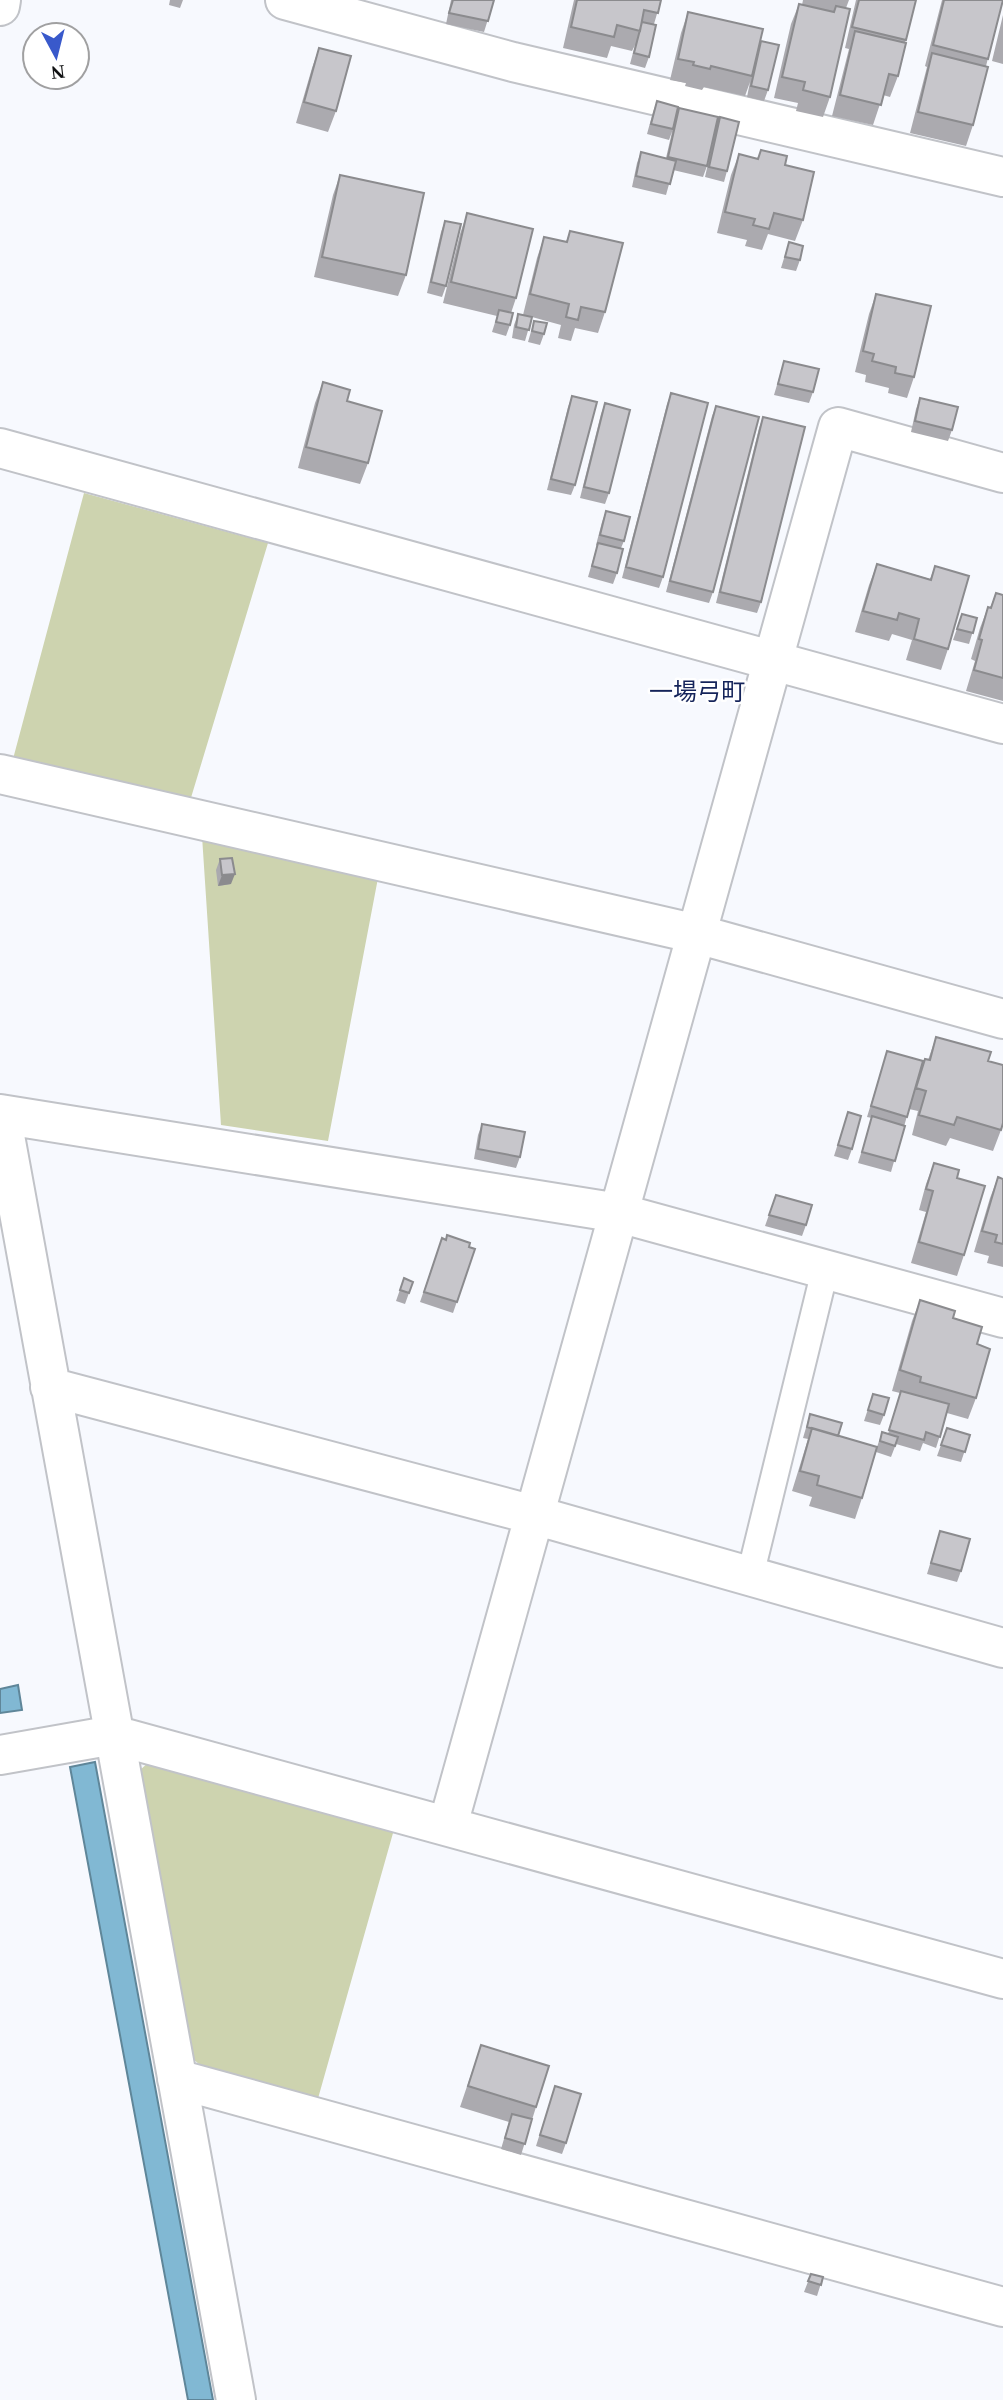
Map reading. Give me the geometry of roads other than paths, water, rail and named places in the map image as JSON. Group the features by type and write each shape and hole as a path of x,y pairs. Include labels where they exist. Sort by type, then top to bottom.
{"street":[{"path":"0,6 1,0"},
{"path":"285,0 513,62 1003,177"},
{"path":"448,1825 838,427 1003,473"},
{"path":"0,449 1003,724"},
{"path":"0,775 697,934 1003,1019"},
{"path":"236,2400 1,1114 619,1213 1003,1318"},
{"path":"50,1387 534,1515 1003,1648"},
{"path":"0,1755 114,1735 1003,1979"},
{"path":"177,2079 1003,2307"}],"lane":[{"path":"750,1576 825,1270"}],"water":[{"path":"18,1685 22,1710 0,1713 0,1689"},
{"path":"95,1762 213,2400 188,2400 70,1767"}],"district":[{"name":"一場弓町","path":"697,692"}]}
